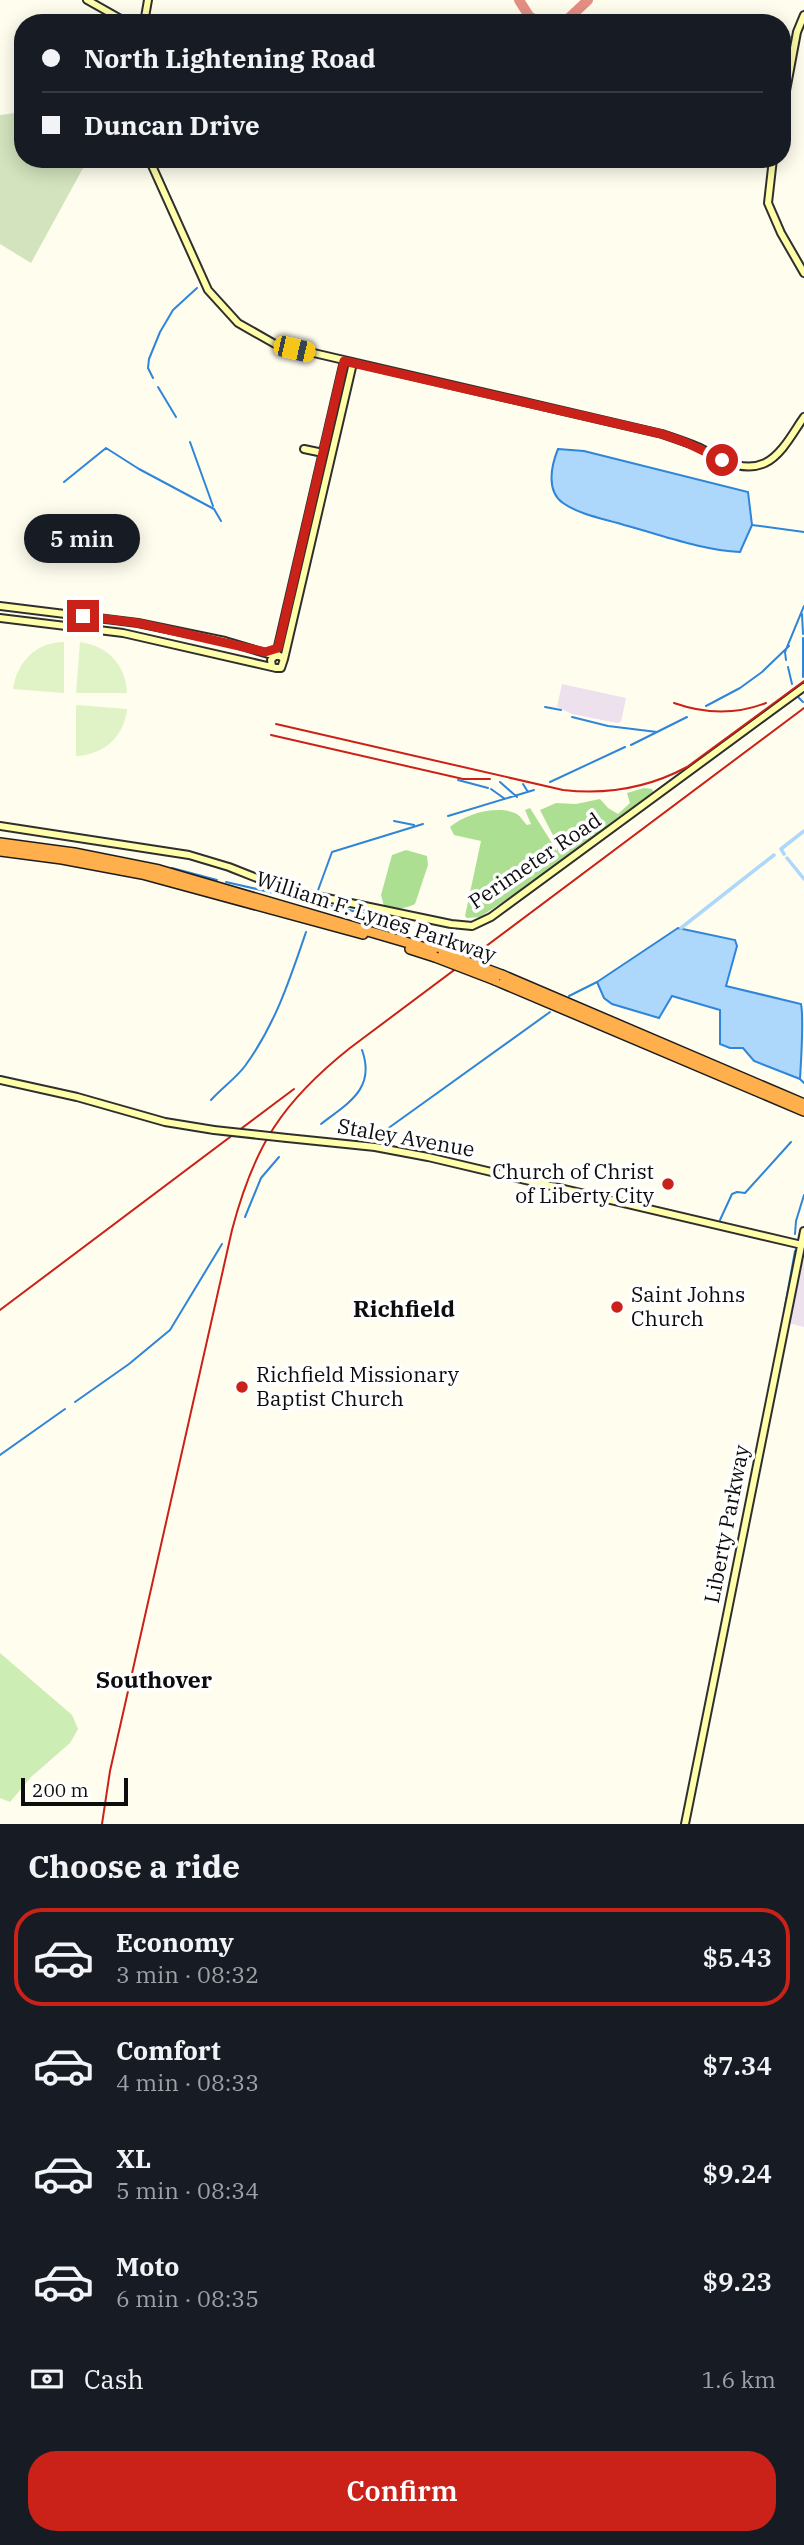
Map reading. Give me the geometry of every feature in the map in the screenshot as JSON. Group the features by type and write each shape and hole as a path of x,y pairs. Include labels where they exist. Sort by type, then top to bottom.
{"highway":[{"name":"William F. Lynes Parkway","path":"0,843 85,855 159,870 439,955 499,977 804,1104"},
{"name":"William F. Lynes Parkway","path":"0,851 142,874 439,955"},
{"name":"William F. Lynes Parkway","path":"499,977 804,1111"}],"street":[{"path":"86,0 112,14"},
{"path":"791,64 797,32 804,15"},
{"path":"153,168 205,283 228,314 250,332 275,344 662,434 739,466 751,467 773,458 804,417"},
{"path":"772,168 770,208 804,273"},
{"path":"272,666 271,660 276,653 344,361"},
{"path":"0,618 151,638 281,668 353,363"},
{"path":"336,395 345,397"},
{"path":"304,449 323,453"},
{"path":"0,606 154,626 276,653 284,659"},
{"path":"151,638 154,626"},
{"path":"163,641 166,629"},
{"name":"Perimeter Road","path":"0,826 189,855 298,892 472,926 491,917 560,869 804,687"},
{"name":"Staley Avenue","path":"0,1080 77,1097 165,1122 214,1130 376,1147 431,1158 802,1245"},
{"name":"Liberty Parkway","path":"685,1824 804,1231"}],"shaded area":[{"path":"562,684 626,698 621,722 572,714 557,707"},
{"path":"804,1253 804,1327 788,1323"}],"green space":[{"path":"14,113 14,168 83,168 31,263 0,244 0,115"},
{"path":"64,642 64,693 13,689 19,670 30,655 45,646"},
{"path":"80,642 99,648 114,659 123,674 127,693 76,693"},
{"path":"76,706 127,709 122,727 112,742 97,751 76,756"},
{"path":"644,788 652,789 654,794 554,868 480,917 465,916 481,841 454,835 450,827 456,822 481,812 499,810 517,814 527,825 531,824 525,810 530,808 557,851 558,845 540,810 556,803 576,804 600,799 618,814 630,803 627,793"},
{"path":"406,850 427,856 428,865 415,904 400,908 384,906 381,895 392,855"},
{"path":"0,1653 72,1715 78,1729 70,1743 31,1777 10,1802 0,1798"}],"water":[{"path":"558,449 584,451 748,492 752,525 740,552 682,542 577,511 563,503 554,492 552,470"},
{"path":"678,928 735,940 737,946 726,986 801,1004 800,1079 754,1061 743,1048 730,1048 720,1044 720,1010 672,996 659,1018 612,1004 604,998 597,982"}],"waterway":[{"path":"153,378 148,368 149,359 160,332 173,310 197,288"},
{"path":"158,387 176,417"},
{"path":"190,442 213,506"},
{"path":"64,482 106,448 214,509 221,521"},
{"path":"752,525 804,532"},
{"path":"786,660 785,652 804,606"},
{"path":"802,614 803,634"},
{"path":"803,638 803,677"},
{"path":"706,706 740,688 762,672 789,646"},
{"path":"788,667 792,684"},
{"path":"798,697 803,702"},
{"path":"545,707 561,710"},
{"path":"572,717 608,726 657,732"},
{"path":"631,745 687,717"},
{"path":"550,782 625,747"},
{"path":"458,780 488,788"},
{"path":"500,782 517,797"},
{"path":"523,784 528,792"},
{"path":"491,789 505,799"},
{"path":"448,816 534,790"},
{"path":"394,821 414,825"},
{"path":"317,893 332,852 423,824"},
{"path":"784,854 781,849 804,831"},
{"path":"681,928 774,855"},
{"path":"787,858 804,879"},
{"path":"172,868 217,880"},
{"path":"226,882 366,914"},
{"path":"211,1100 242,1070 256,1050 288,984 306,932"},
{"path":"569,996 597,982"},
{"path":"383,1132 550,1012"},
{"path":"321,1124 350,1102 362,1085 365,1075 362,1050"},
{"path":"800,1079 804,1083"},
{"path":"720,1220 732,1194 745,1193 791,1142"},
{"path":"245,1217 261,1178 279,1157"},
{"path":"795,1234 804,1195"},
{"path":"75,1402 129,1364 170,1330 222,1244"},
{"path":"784,1312 795,1251"},
{"path":"0,1455 65,1409"}],"taxiway":[{"path":"519,0 528,14"},
{"path":"573,14 588,0"}],"railway":[{"path":"276,724 563,790 611,790 642,785 687,767 804,681"},
{"path":"674,703 720,712 743,710 766,703"},
{"path":"102,1824 110,1771 232,1230 250,1174 274,1128 306,1087 350,1048 804,708"},
{"path":"271,735 463,779 490,779"},
{"path":"0,1310 294,1089"}],"place":[{"name":"Church of Christ of Liberty City","path":"668,1184"},
{"name":"Saint Johns Church","path":"617,1307"},
{"name":"Richfield Missionary Baptist Church","path":"242,1387"}],"district":[{"name":"Richfield","path":"404,1309"},
{"name":"Southover","path":"154,1680"}],"route":[{"path":"83,616 138,623 265,652 278,648 344,361 662,434 700,448 722,460"}]}
